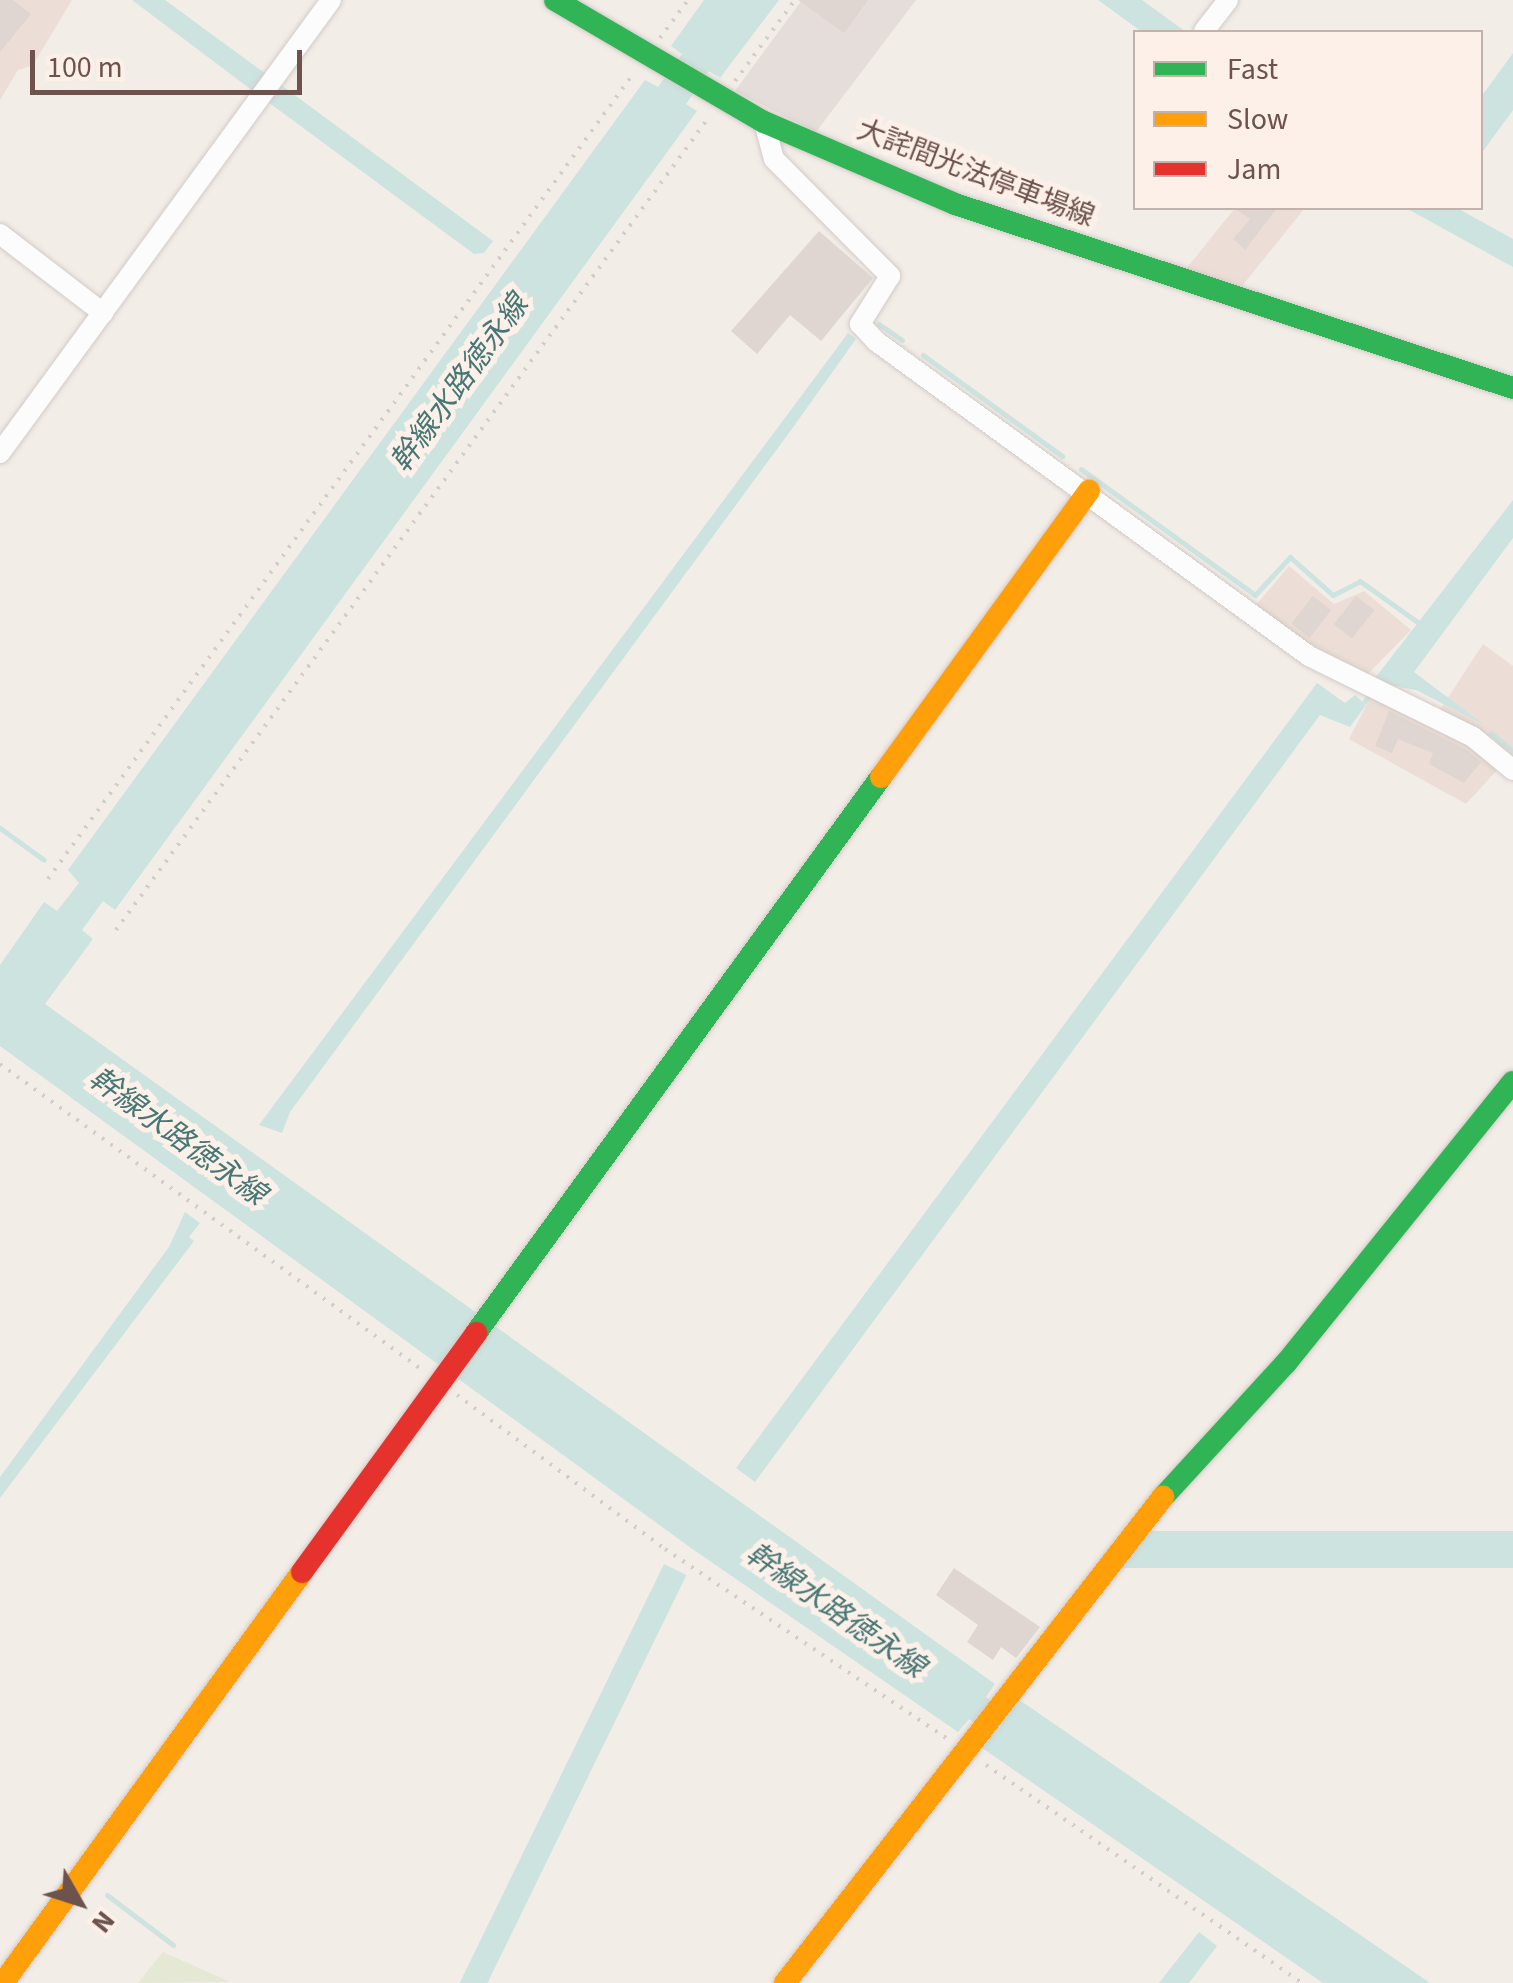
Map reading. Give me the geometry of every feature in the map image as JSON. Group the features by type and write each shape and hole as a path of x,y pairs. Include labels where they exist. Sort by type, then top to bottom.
{"street":[{"path":"0,452 332,0"},
{"name":"大詫間光法停車場線","path":"555,0 764,122 955,204 1513,388"},
{"path":"1205,30 1228,0"},
{"path":"764,122 774,159 890,276 860,324 1309,656 1370,691 1473,737 1513,770"},
{"path":"0,234 102,313"},
{"path":"3,1983 1090,492"},
{"path":"785,1983 1000,1700 1186,1468 1286,1363 1513,1082"}],"path":[{"path":"48,879 656,62 688,0"},
{"path":"116,930 712,94 794,0"},
{"path":"0,1064 666,1550 970,1740 1302,1983"}],"shaded area":[{"path":"0,0 72,0 33,65 18,70 0,100"},
{"path":"802,0 916,0 816,132 735,91"},
{"path":"1233,210 1303,210 1242,286 1186,269"},
{"path":"1289,566 1334,604 1364,591 1411,630 1365,677 1440,710 1483,644 1513,666 1513,781 1498,769 1466,804 1349,739 1370,698 1256,605"}],"green space":[{"path":"163,1952 230,1982 138,1983"}],"water":[{"path":"132,0 165,0 266,74 253,91"},
{"name":"幹線水路徳永線","path":"704,0 779,0 720,78 709,71 686,104 697,111 115,910 103,901 82,930 93,939 45,1004 995,1684 986,1697 1008,1714 1021,1701 1430,1983 1323,1983 982,1748 992,1735 969,1719 958,1732 691,1548 0,1046 0,965 44,902 57,911 79,883 68,870 645,80 658,87 682,54 671,46"},
{"path":"1098,0 1142,0 1183,30 1139,30"},
{"path":"1513,53 1513,110 1483,151 1483,94"},
{"path":"277,82 493,241 484,253 474,254 264,99"},
{"path":"1410,210 1461,210 1513,239 1513,267"},
{"path":"848,333 856,339 290,1112 282,1133 259,1125"},
{"path":"1513,500 1513,538 1414,672 1483,724 1416,690 1372,682"},
{"path":"1317,683 1345,703 1355,695 1366,705 1350,727 1320,715 755,1482 736,1468"},
{"path":"185,1212 200,1223 189,1237 194,1241 0,1498 0,1477 169,1247"},
{"path":"1122,1531 1513,1531 1513,1568 1122,1568"},
{"path":"664,1564 686,1575 487,1983 460,1983"},
{"path":"1199,1932 1217,1946 1189,1983 1159,1983"}],"building":[{"path":"0,0 13,0 31,14 0,52"},
{"path":"798,0 868,0 844,33"},
{"path":"1237,210 1275,210 1245,250 1233,239 1250,219"},
{"path":"819,231 873,278 821,341 790,315 757,354 731,331"},
{"path":"1313,596 1331,610 1310,638 1291,624"},
{"path":"1356,596 1374,610 1352,639 1334,624"},
{"path":"1389,711 1465,749 1481,762 1464,783 1429,764 1433,753 1398,739 1392,753 1375,746"},
{"path":"954,1568 1040,1627 1016,1658 1001,1647 993,1660 967,1642 978,1625 936,1595"}],"waterway":[{"path":"879,324 902,340"},
{"path":"923,355 1062,456"},
{"path":"1081,469 1255,595 1290,557 1333,595 1360,581 1420,624"},
{"path":"1365,701 1371,691"},
{"path":"1491,733 1513,751"},
{"path":"0,828 44,860"},
{"path":"107,1895 173,1945"}],"traffic: fast":[{"path":"555,0 764,122 955,204 1513,388"},
{"path":"476,1333 881,777"},
{"path":"1163,1497 1286,1363 1513,1082"}],"traffic: slow":[{"path":"881,777 1089,491"},
{"path":"785,1983 1163,1497"},
{"path":"3,1983 302,1572"}],"traffic: jam":[{"path":"302,1572 476,1333"}]}
